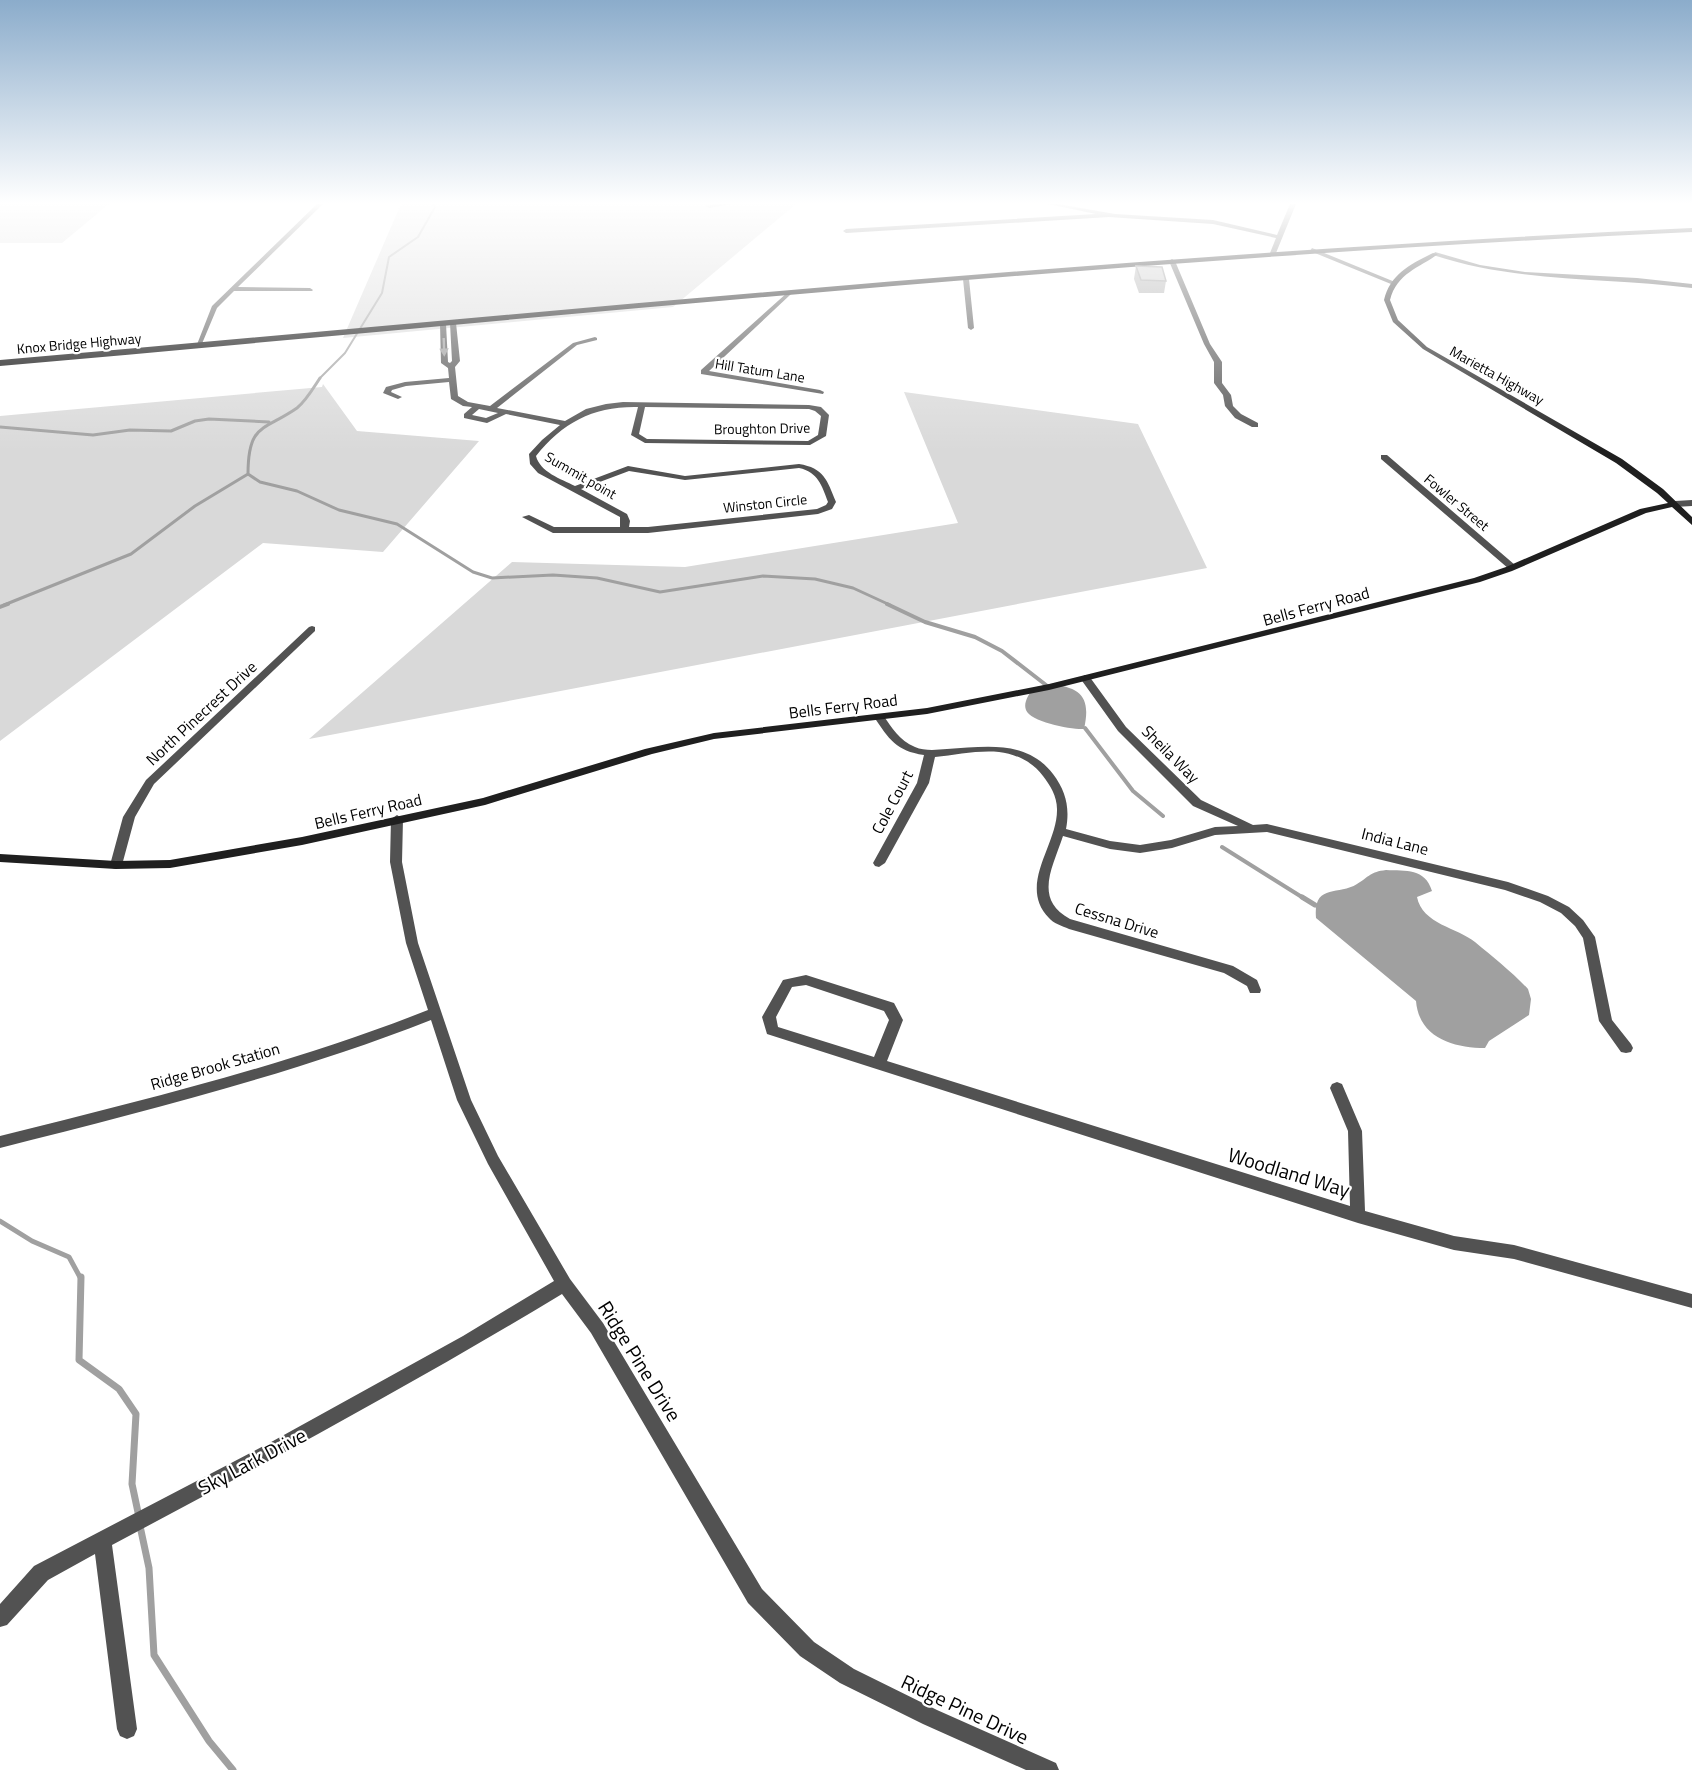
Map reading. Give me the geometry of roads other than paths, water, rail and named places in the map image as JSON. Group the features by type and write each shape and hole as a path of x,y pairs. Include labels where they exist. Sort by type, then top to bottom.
{"main road":[{"name":"Knox Bridge Highway","path":"0,363 876,287"},
{"name":"Marietta Highway","path":"1392,287 1387,294 1388,306 1395,321 1413,339 1469,375 1593,444 1632,470 1675,504 1692,522"},
{"name":"Bells Ferry Road","path":"0,858 116,865 170,864 210,858 506,795 649,751 714,736 879,717 982,700 1085,678 1477,580 1643,511 1675,504"}],"street":[{"path":"198,346 214,307 236,287"},
{"path":"967,287 971,328"},
{"path":"1183,287 1207,344 1218,362 1218,384 1227,395 1229,406 1238,416 1255,424"},
{"path":"234,289 310,290"},
{"name":"Hill Tatum Lane","path":"788,294 704,372 820,392"},
{"path":"453,323 456,361 451,367 454,398 491,409 568,424"},
{"path":"443,324 445,363 451,367"},
{"path":"491,409 575,344 595,339"},
{"path":"398,398 387,393 389,389 405,384 452,380"},
{"path":"478,406 467,416 487,421 506,412"},
{"name":"Broughton Drive","path":"642,406 809,407 825,415 822,436 810,443 645,441 634,435 642,406"},
{"name":"Summit point","path":"624,530 626,521 624,516 542,471 534,464 532,456 538,448 568,424 597,408 642,406"},
{"name":"Fowler Street","path":"1384,457 1512,567"},
{"name":"Winston Circle","path":"526,517 553,530 648,530 818,511 829,507 832,502 820,473 816,469 799,466 685,478 628,468 575,489"},
{"path":"1675,504 1692,503"},
{"name":"North Pinecrest Drive","path":"116,865 129,817 150,782 312,629"},
{"name":"Sheila Way","path":"1085,678 1122,729 1197,803 1253,828"},
{"name":"Cessna Drive","path":"879,717 887,733 897,744 910,750 930,754 988,747 1025,755 1041,766 1061,793 1064,820 1061,832 1044,868 1043,898 1053,914 1073,926 1228,969 1252,983 1255,990"},
{"name":"Cole Court","path":"879,863 923,783 930,754"},
{"name":"Ridge Pine Drive","path":"397,819 396,862 412,943 464,1100 494,1160 564,1284 597,1328 756,1596 807,1649 847,1676 930,1717 1049,1770"},
{"name":"India Lane","path":"1061,832 1110,845 1140,849 1172,844 1215,831 1253,828 1295,833 1508,886 1544,898 1565,910 1589,937 1606,1021 1626,1048"},
{"name":"Woodland Way","path":"878,1065 896,1020 889,1007 806,980 789,983 769,1017 772,1030 878,1065 1358,1216 1454,1243 1514,1252 1692,1301"},
{"name":"Ridge Brook Station","path":"0,1142 184,1095 398,1028 435,1012"},
{"path":"1336,1088 1355,1131 1358,1216"},
{"name":"Sky Lark Drive","path":"0,1618 41,1573 103,1542 469,1341 564,1284"},
{"path":"103,1542 127,1729"}],"waterway":[{"path":"320,378 345,353 382,293 383,287"},
{"path":"248,474 251,445 260,430 297,408 320,378"},
{"path":"0,427 93,435 130,430 171,431 195,421 209,419 269,422"},
{"path":"4,605 131,554 195,506 248,474"},
{"path":"248,474 260,482 297,491 339,510 397,524 473,572 492,578 553,575 597,578 660,592 763,576 815,579 853,588 890,605"},
{"path":"0,607 8,604"},
{"path":"887,604 925,622 975,637 1002,651 1046,685"},
{"path":"1085,728 1133,791 1163,816"},
{"path":"1222,847 1305,899"},
{"path":"1302,897 1315,905"},
{"path":"0,1221 32,1241 69,1257 81,1279"},
{"path":"81,1279 79,1360 119,1389 136,1414 132,1484 139,1517"},
{"path":"140,1526 149,1568 154,1655 209,1741 233,1770"}]}
